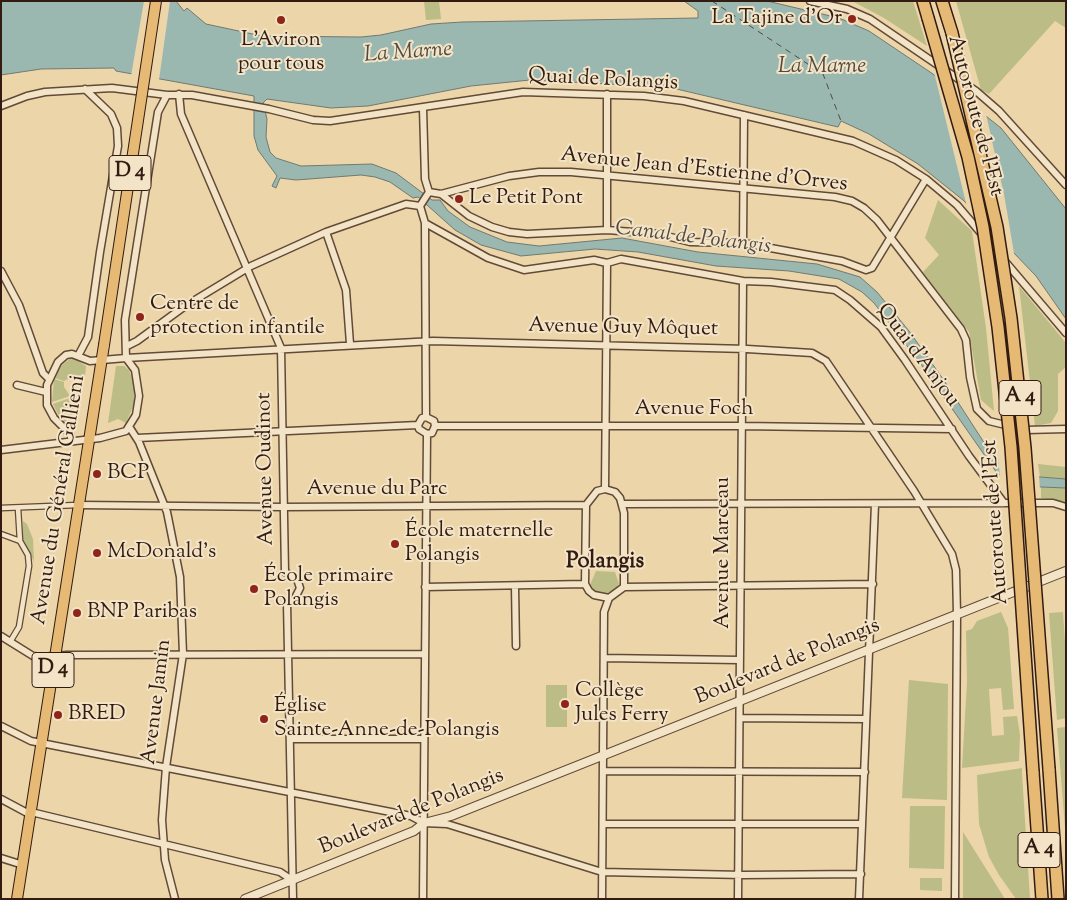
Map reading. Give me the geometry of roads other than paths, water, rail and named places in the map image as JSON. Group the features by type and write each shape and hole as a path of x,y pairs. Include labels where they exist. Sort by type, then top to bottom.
{"highway":[{"name":"Autoroute de l’Est","path":"923,1 968,157 983,227 998,327 1010,447 1042,899"},
{"name":"Autoroute de l’Est","path":"942,1 952,33 998,227 1012,318 1025,448 1058,899"}],"main road":[{"name":"Avenue du Général Gallieni","path":"18,899 156,1"}],"street":[{"path":"810,1 847,9 870,20 976,91 999,111 1066,185"},
{"path":"72,441 70,434 50,413 46,392 49,379 58,362 66,355 78,356 88,337 108,198 112,187 118,146 117,128 111,114 85,89"},
{"name":"Quai de Polangis","path":"1,106 27,96 53,91 125,89 167,95 178,94 269,108 300,117 330,121 523,92 607,94 684,101 853,141 896,160 926,179 957,206 1066,334"},
{"name":"Avenue Oudinot","path":"178,94 182,114 281,348 285,572 297,579 300,588 294,600 287,603 293,899"},
{"path":"607,94 607,230"},
{"path":"1,450 88,440 116,435 130,428 138,407 139,390 135,370 126,358 125,320 156,121 160,104 167,95"},
{"path":"423,108 425,179 429,192 420,206 425,223 426,417"},
{"path":"743,244 744,114"},
{"name":"Avenue Jean d'Estienne d'Orves","path":"429,192 442,194 509,176 540,172 607,175 835,197 852,201 864,208 890,237 961,329 966,340 970,377 977,409 988,421 1026,430 1066,429"},
{"path":"442,194 469,216 492,227 509,232 556,234 607,230 660,234 690,242 743,244 842,261 866,270 872,268 926,179"},
{"path":"127,346 137,341 185,306 247,268 326,232 406,204 420,206"},
{"name":"Quai d'Anjou","path":"425,223 488,258 524,270 594,260 607,262 621,259 743,281 780,283 835,290 850,300 881,327 969,456 1004,503"},
{"path":"326,232 344,284 350,344"},
{"path":"605,489 607,262"},
{"path":"1,271 19,304 43,373 49,379"},
{"name":"Avenue Marceau","path":"738,899 743,281"},
{"name":"Avenue Guy Môquet","path":"78,356 90,361 281,348 427,341 742,348 812,353 826,360 922,503 952,554 956,570 955,899"},
{"path":"17,385 46,392"},
{"path":"426,417 419,421 418,425 419,430 427,434"},
{"path":"426,417 434,421 435,426 432,432 427,434"},
{"path":"137,438 418,425"},
{"name":"Avenue Foch","path":"435,426 605,425 952,429"},
{"name":"Avenue Jamin","path":"130,428 137,438 164,506 180,577 183,654 166,767 163,843 175,899"},
{"path":"423,899 427,434"},
{"path":"609,598 594,595 588,591 585,584 586,505 597,491 605,489 615,492 624,504 624,587"},
{"path":"624,504 1053,503 1066,507"},
{"path":"859,899 875,504"},
{"path":"1,508 78,505"},
{"name":"Avenue du Parc","path":"78,505 284,507 586,505"},
{"path":"10,642 19,627 29,566 28,555 20,541 18,508"},
{"path":"1,534 20,541"},
{"name":"Boulevard de Polangis","path":"245,899 414,831 424,823 451,816 1066,571"},
{"path":"425,587 585,584"},
{"path":"602,899 604,612 609,598 624,587 873,584"},
{"path":"515,586 516,646"},
{"path":"1,636 33,656 425,654"},
{"path":"604,658 739,660"},
{"path":"740,718 866,719"},
{"path":"1,726 25,740 411,816 424,823 447,824 602,872 860,874"},
{"path":"290,739 424,739"},
{"path":"603,771 864,772"},
{"path":"1,799 31,813 280,872 292,880"},
{"path":"603,824 862,824"},
{"path":"1,858 23,865"}],"water":[{"name":"La Marne","path":"1,1 176,1 184,11 187,8 206,24 262,36 361,37 381,35 431,24 462,22 698,18 698,11 684,1 767,1 839,18 869,31 933,74 1001,128 1066,209 1066,319 1036,276 963,200 918,164 869,134 841,121 838,127 668,87 530,80 471,86 368,106 331,108 267,99 263,103 267,119 266,137 270,152 276,158 301,166 372,164 396,173 432,200 440,200 448,211 470,227 507,242 539,246 622,238 698,252 817,264 860,277 877,292 909,331 985,444 1007,468 1040,477 1066,479 1066,488 1041,487 1006,479 997,473 918,360 874,303 862,292 839,279 789,271 716,266 638,252 595,249 521,256 481,245 455,230 418,197 413,198 390,182 375,177 361,175 296,180 280,178 276,188 272,186 277,176 258,150 254,136 254,96 116,71 114,68 41,69 1,75"}],"place":[{"name":"La Tajine d'Or","path":"852,19"},
{"name":"L'Aviron pour tous","path":"281,20"},
{"name":"Le Petit Pont","path":"459,199"},
{"name":"Centre de protection infantile","path":"140,317"},
{"name":"BCP","path":"97,474"},
{"name":"École maternelle Polangis","path":"395,544"},
{"name":"McDonald's","path":"97,553"},
{"name":"École primaire Polangis","path":"254,589"},
{"name":"BNP Paribas","path":"77,613"},
{"name":"Collège Jules Ferry","path":"565,704"},
{"name":"BRED","path":"58,715"},
{"name":"Église Sainte-Anne-de-Polangis","path":"264,719"}],"district":[{"name":"Polangis","path":"605,563"}],"water label":[{"name":"Canal de Polangis","path":"693,239"}]}
